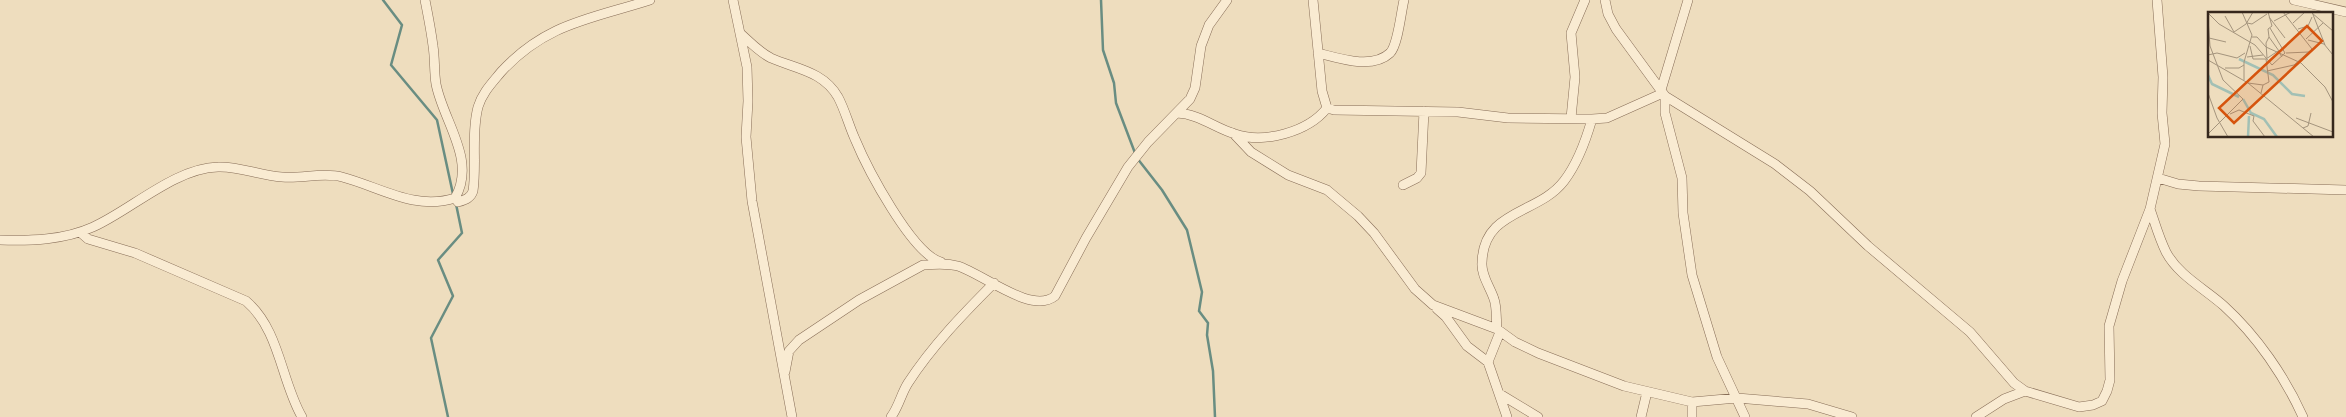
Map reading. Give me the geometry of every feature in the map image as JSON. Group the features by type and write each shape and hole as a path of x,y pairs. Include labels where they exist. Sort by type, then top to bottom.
{"street":[{"path":"0,240 38,240 80,232 102,223 147,195 190,173 218,166 284,178 322,175 341,177 387,194 430,203 443,202 455,198 462,183 460,152 436,82 433,46 425,0"},
{"path":"455,198 458,202 463,201 470,198 473,191 478,107 490,85 503,70 532,44 567,25 650,0"},
{"path":"733,0 747,73 746,127 750,186 792,417"},
{"path":"741,34 770,57 816,74 828,84 839,98 858,147 893,211 923,251 931,258 957,266 1024,299 1040,303 1049,302 1055,296 1086,238 1128,167 1193,93 1201,46 1208,25 1227,0"},
{"path":"1312,0 1322,91 1327,108"},
{"path":"1318,53 1348,60 1372,61 1390,53 1395,42 1404,0"},
{"path":"1571,118 1576,77 1571,34 1585,0"},
{"path":"1606,0 1608,14 1616,29 1663,93 1775,164 1810,191 1868,246 1970,332 2014,383 2025,392 2079,406 2093,405 2102,401 2110,380 2109,326 2113,308 2150,209 2158,178 2164,144 2162,113 2164,77 2157,0"},
{"path":"1688,0 1663,93 1665,113 1682,178 1683,213 1692,274 1717,357 1738,398 1745,417"},
{"path":"2294,0 2346,12"},
{"path":"1327,108 1476,113 1508,118 1592,119 1607,118 1663,93"},
{"path":"1233,134 1262,136 1290,132 1311,124 1327,108"},
{"path":"1403,185 1417,178 1421,173 1424,111"},
{"path":"1177,113 1207,121 1233,134 1251,152 1288,174 1327,190 1358,216 1383,244 1415,289 1446,317 1467,346 1488,362 1507,417"},
{"path":"1488,362 1498,330 1495,300 1481,265 1486,240 1502,221 1551,193 1563,182 1583,144 1592,119"},
{"path":"2158,178 2178,184 2199,186 2346,190"},
{"path":"2150,209 2166,252 2177,266 2224,306 2248,332 2273,363 2303,417"},
{"path":"80,232 88,239 135,253 246,301 257,312 268,331 279,355 290,396 302,417"},
{"path":"785,372 789,351 794,344 859,300 923,265 947,264"},
{"path":"891,417 900,403 908,383 931,352 956,322 994,283"},
{"path":"1433,305 1498,330 1538,353 1571,367 1624,386 1692,402 1738,398 1808,404 1852,417"},
{"path":"1641,417 1647,392"},
{"path":"1976,417 2004,398 2025,392"},
{"path":"1500,394 1538,417"},
{"path":"1692,402 1692,417"}],"waterway":[{"path":"383,0 402,25 391,65 437,120 453,194"},
{"path":"1101,0 1103,50 1114,83 1116,103 1135,153"},
{"path":"1137,158 1162,190 1187,230 1202,292 1199,311 1208,323 1207,335 1213,371 1215,417"},
{"path":"448,417 431,338 453,296 438,260 462,233 456,204"}]}
